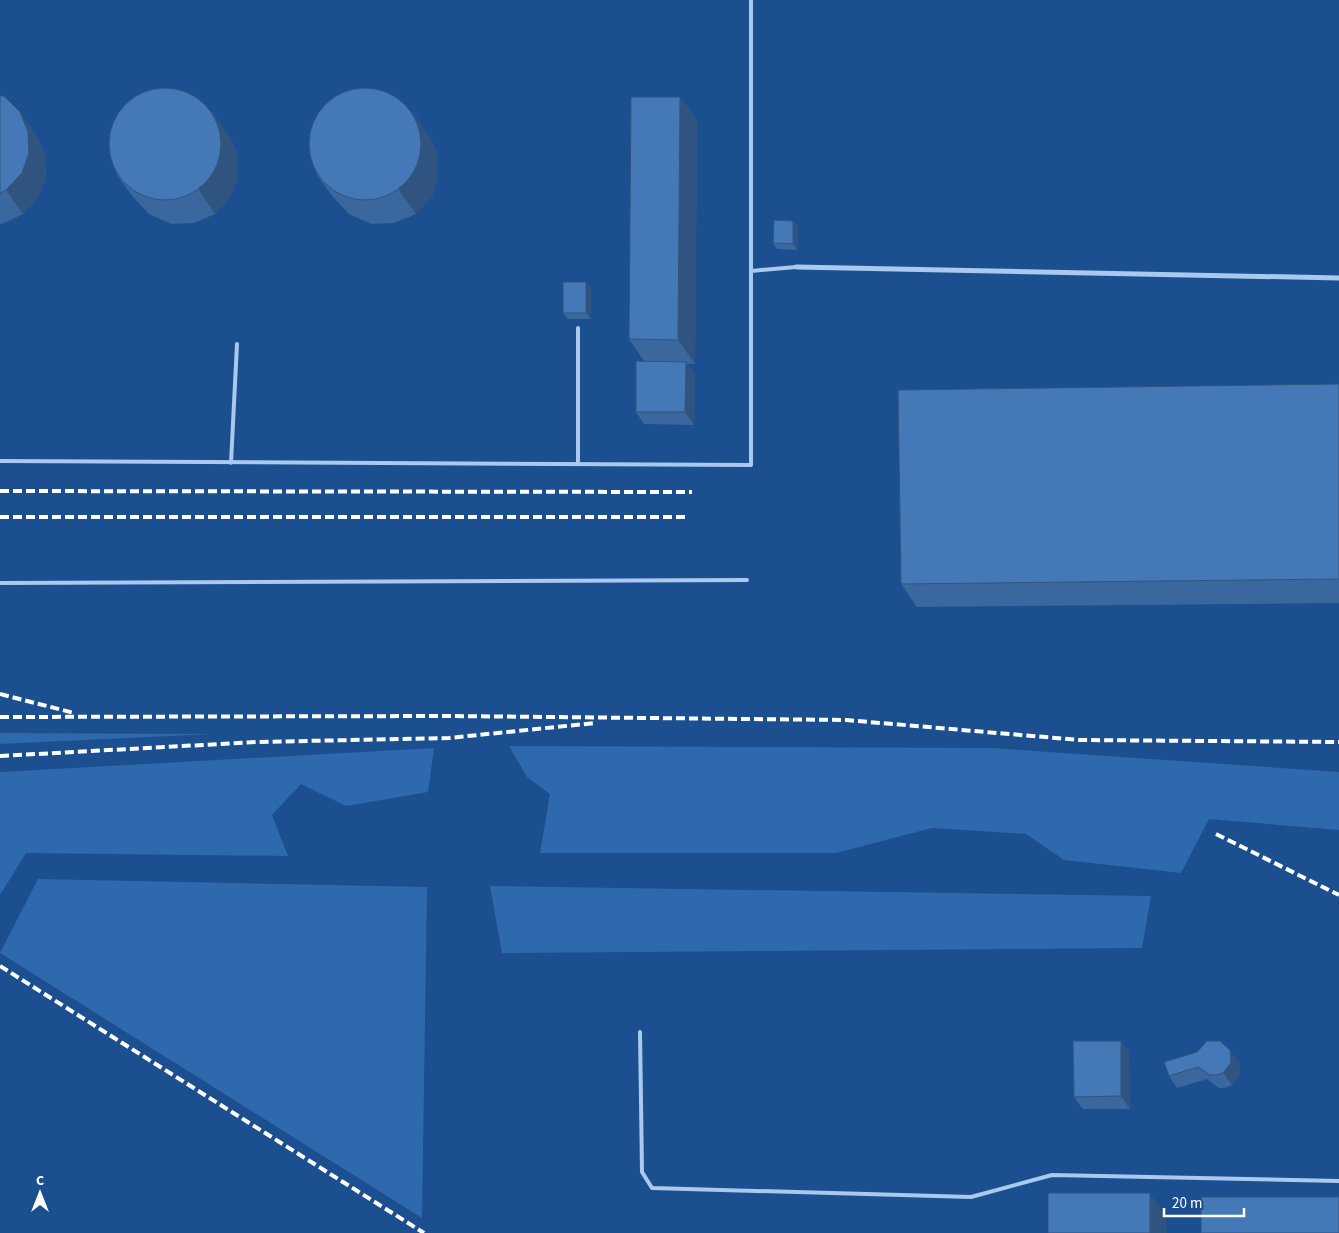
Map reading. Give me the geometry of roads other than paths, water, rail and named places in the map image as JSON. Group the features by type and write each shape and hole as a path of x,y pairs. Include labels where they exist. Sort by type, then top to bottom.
{"street":[{"path":"796,267 1339,278"}],"lane":[{"path":"0,461 750,465 750,0"},
{"path":"750,271 796,267"},
{"path":"578,328 578,464"},
{"path":"231,463 237,344"},
{"path":"0,583 747,580"},
{"path":"640,1032 642,1172 652,1188 970,1197 1052,1175 1339,1181"}],"railway":[{"path":"0,491 692,492"},
{"path":"0,517 688,517"},
{"path":"0,694 74,713"},
{"path":"0,717 450,716 846,720 1079,740 1339,742"},
{"path":"0,756 257,742 449,738 595,723"},
{"path":"1216,834 1339,895"},
{"path":"0,966 424,1233"}]}
